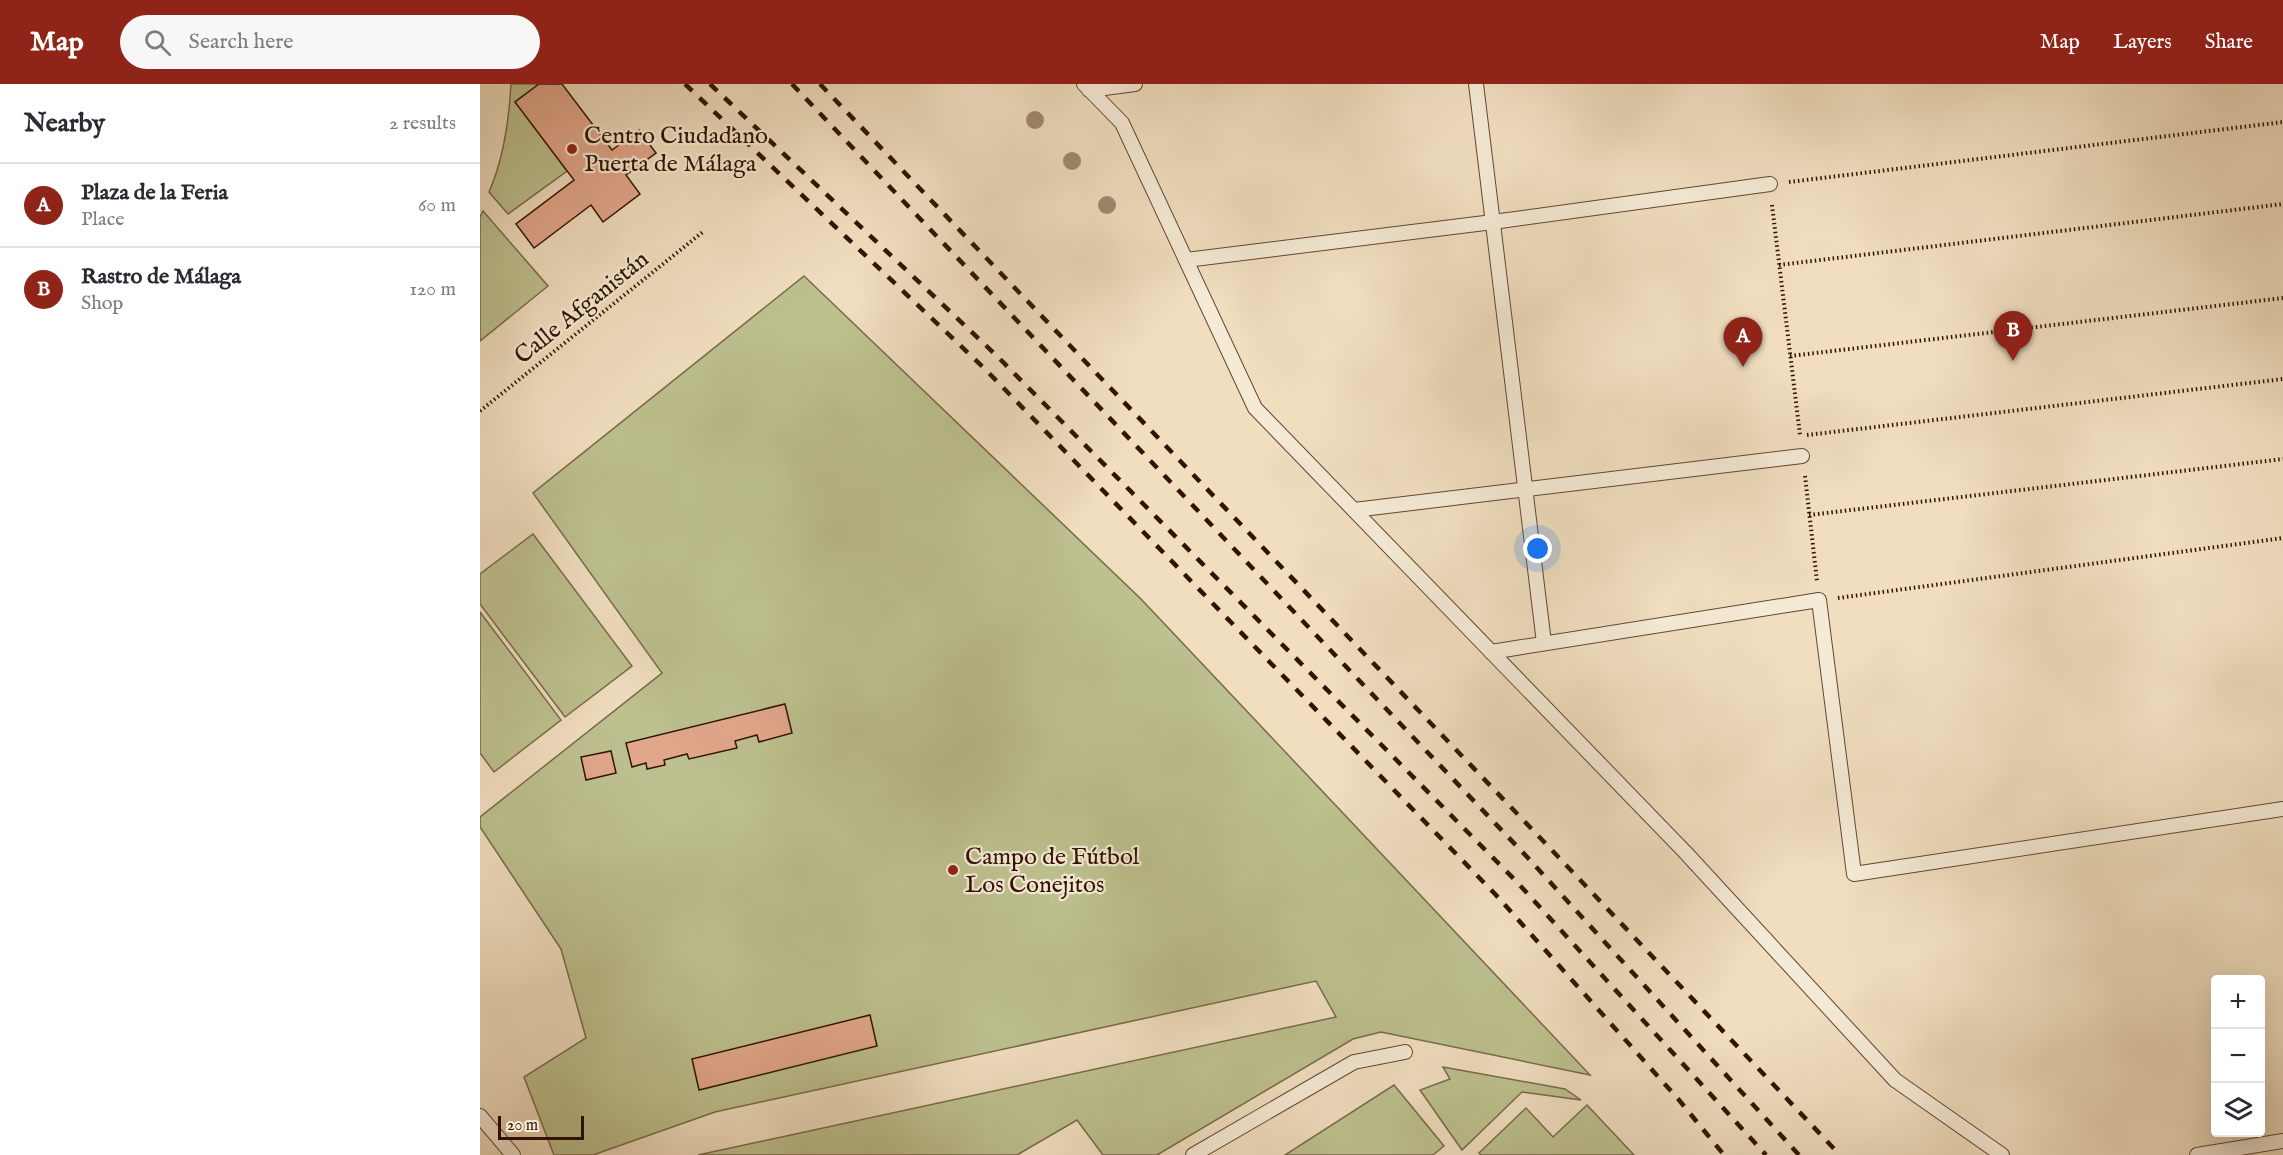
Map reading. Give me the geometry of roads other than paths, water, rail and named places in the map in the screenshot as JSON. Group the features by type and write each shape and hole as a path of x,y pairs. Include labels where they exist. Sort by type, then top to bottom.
{"lane":[{"path":"1087,87 1135,84"},
{"path":"1476,84 1544,643"},
{"path":"1087,87 1122,123 1255,408 1685,852 1895,1080 2002,1155"},
{"path":"1186,260 1493,222 1770,184"},
{"path":"1354,510 1802,456"},
{"path":"1491,652 1820,600 1854,874 2283,809"},
{"path":"1193,1155 1354,1062 1405,1052"},
{"path":"480,1116 513,1155"},
{"path":"2197,1155 2283,1141"}],"railway":[{"path":"685,84 985,369 1496,895 1679,1100 1724,1155"},
{"path":"710,84 997,356 1516,881 1766,1155"},
{"path":"792,84 1529,859 1799,1155"},
{"path":"820,84 1840,1155"}],"place":[{"name":"Centro Ciudadano Puerta de Málaga","path":"572,149"},
{"name":"Rastro de Málaga","path":"2013,361"},
{"name":"Plaza de la Feria","path":"1743,367"},
{"name":"Campo de Fútbol Los Conejitos","path":"953,870"}]}
